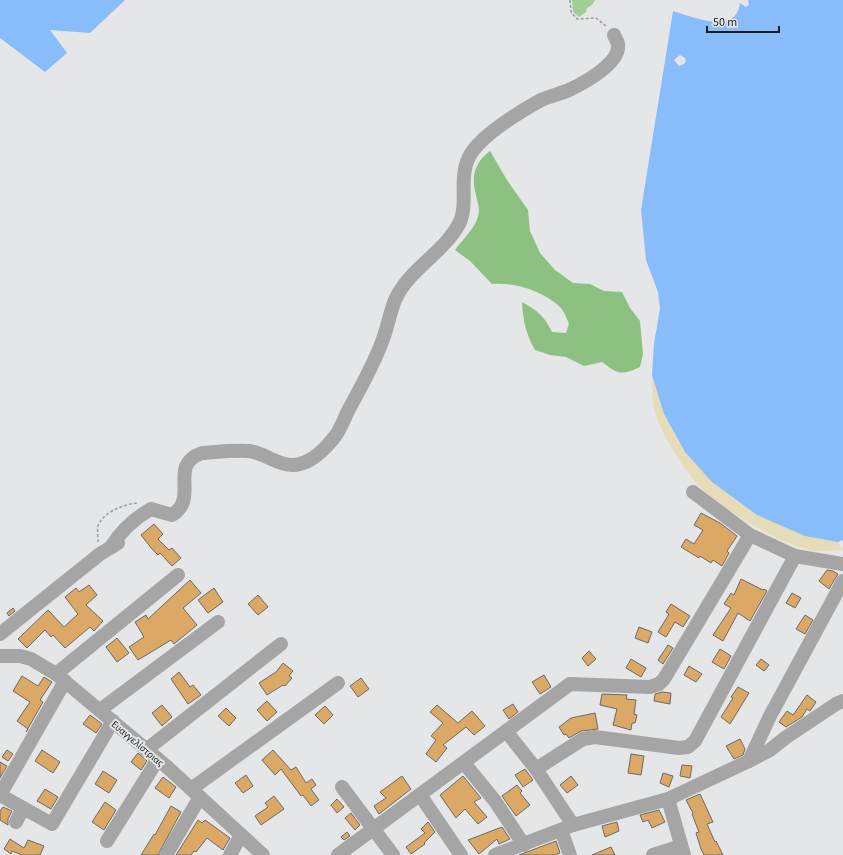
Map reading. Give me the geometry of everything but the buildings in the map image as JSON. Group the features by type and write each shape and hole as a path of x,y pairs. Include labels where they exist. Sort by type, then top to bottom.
{"street":[{"path":"0,634 106,550 132,522 151,508 172,516 178,511 183,504 184,474 189,458 202,453 249,451 286,464 298,465 309,461 321,452 336,434 371,368 384,338 391,311 397,297 405,284 450,238 460,223 463,209 462,186 465,169 471,153 479,144 509,119 543,99 569,90 607,66 616,56 618,44 614,34"},
{"path":"693,492 750,535 795,556 843,564"},
{"path":"106,550 134,534"},
{"path":"338,855 570,684 650,687 659,684 664,679 750,535"},
{"path":"536,769 583,739 595,737 679,748 688,747 695,740 795,556"},
{"path":"112,721 52,824 0,795 61,677 178,575"},
{"path":"749,761 770,716 843,581"},
{"path":"100,710 218,622"},
{"path":"146,750 281,644"},
{"name":"Ευαγγελίστριας","path":"0,656 20,656 31,659 61,677 158,759 263,855"},
{"path":"166,855 196,793 338,683"},
{"path":"495,855 516,850 567,827 668,799 766,752 836,704 843,701"},
{"path":"506,731 536,769 567,827 570,855"},
{"path":"107,841 158,759"},
{"path":"464,763 494,801 516,850"},
{"path":"342,787 393,855"},
{"path":"420,795 461,855"},
{"path":"653,855 682,850 668,799"},
{"path":"16,822 23,808"},
{"path":"230,855 242,835"}],"path":[{"path":"570,0 573,16 577,19 596,18 614,34"},
{"path":"106,550 98,527 103,518 127,504 146,503 155,509"}],"green space":[{"path":"572,0 595,0 592,5 587,8 586,12 579,17 573,12"},
{"path":"490,151 507,180 528,210 530,231 540,253 555,270 573,283 590,284 604,291 622,292 630,308 640,321 643,354 640,367 624,373 612,369 602,362 584,366 566,357 550,355 535,350 529,338 526,327 522,302 540,314 552,332 566,333 569,324 561,309 553,301 537,292 510,284 492,284 470,261 455,250 470,232 478,216 479,210 474,176 480,160"}],"sand":[{"path":"652,375 664,414 685,452 805,536 838,542 843,550 822,551 797,547 748,522 703,490 682,464 657,418 653,401"}],"water":[{"path":"0,0 125,0 90,33 50,30 67,53 45,72 0,38"},
{"path":"748,0 843,0 843,540 838,542 805,536 757,515 712,482 685,452 664,414 652,375 654,344 660,308 658,292 646,260 641,210 673,11 702,20 723,22 731,19 737,13 740,3 746,7 749,5","holes":["680,55 685,58 686,61 684,64 679,66 674,60"]}]}
